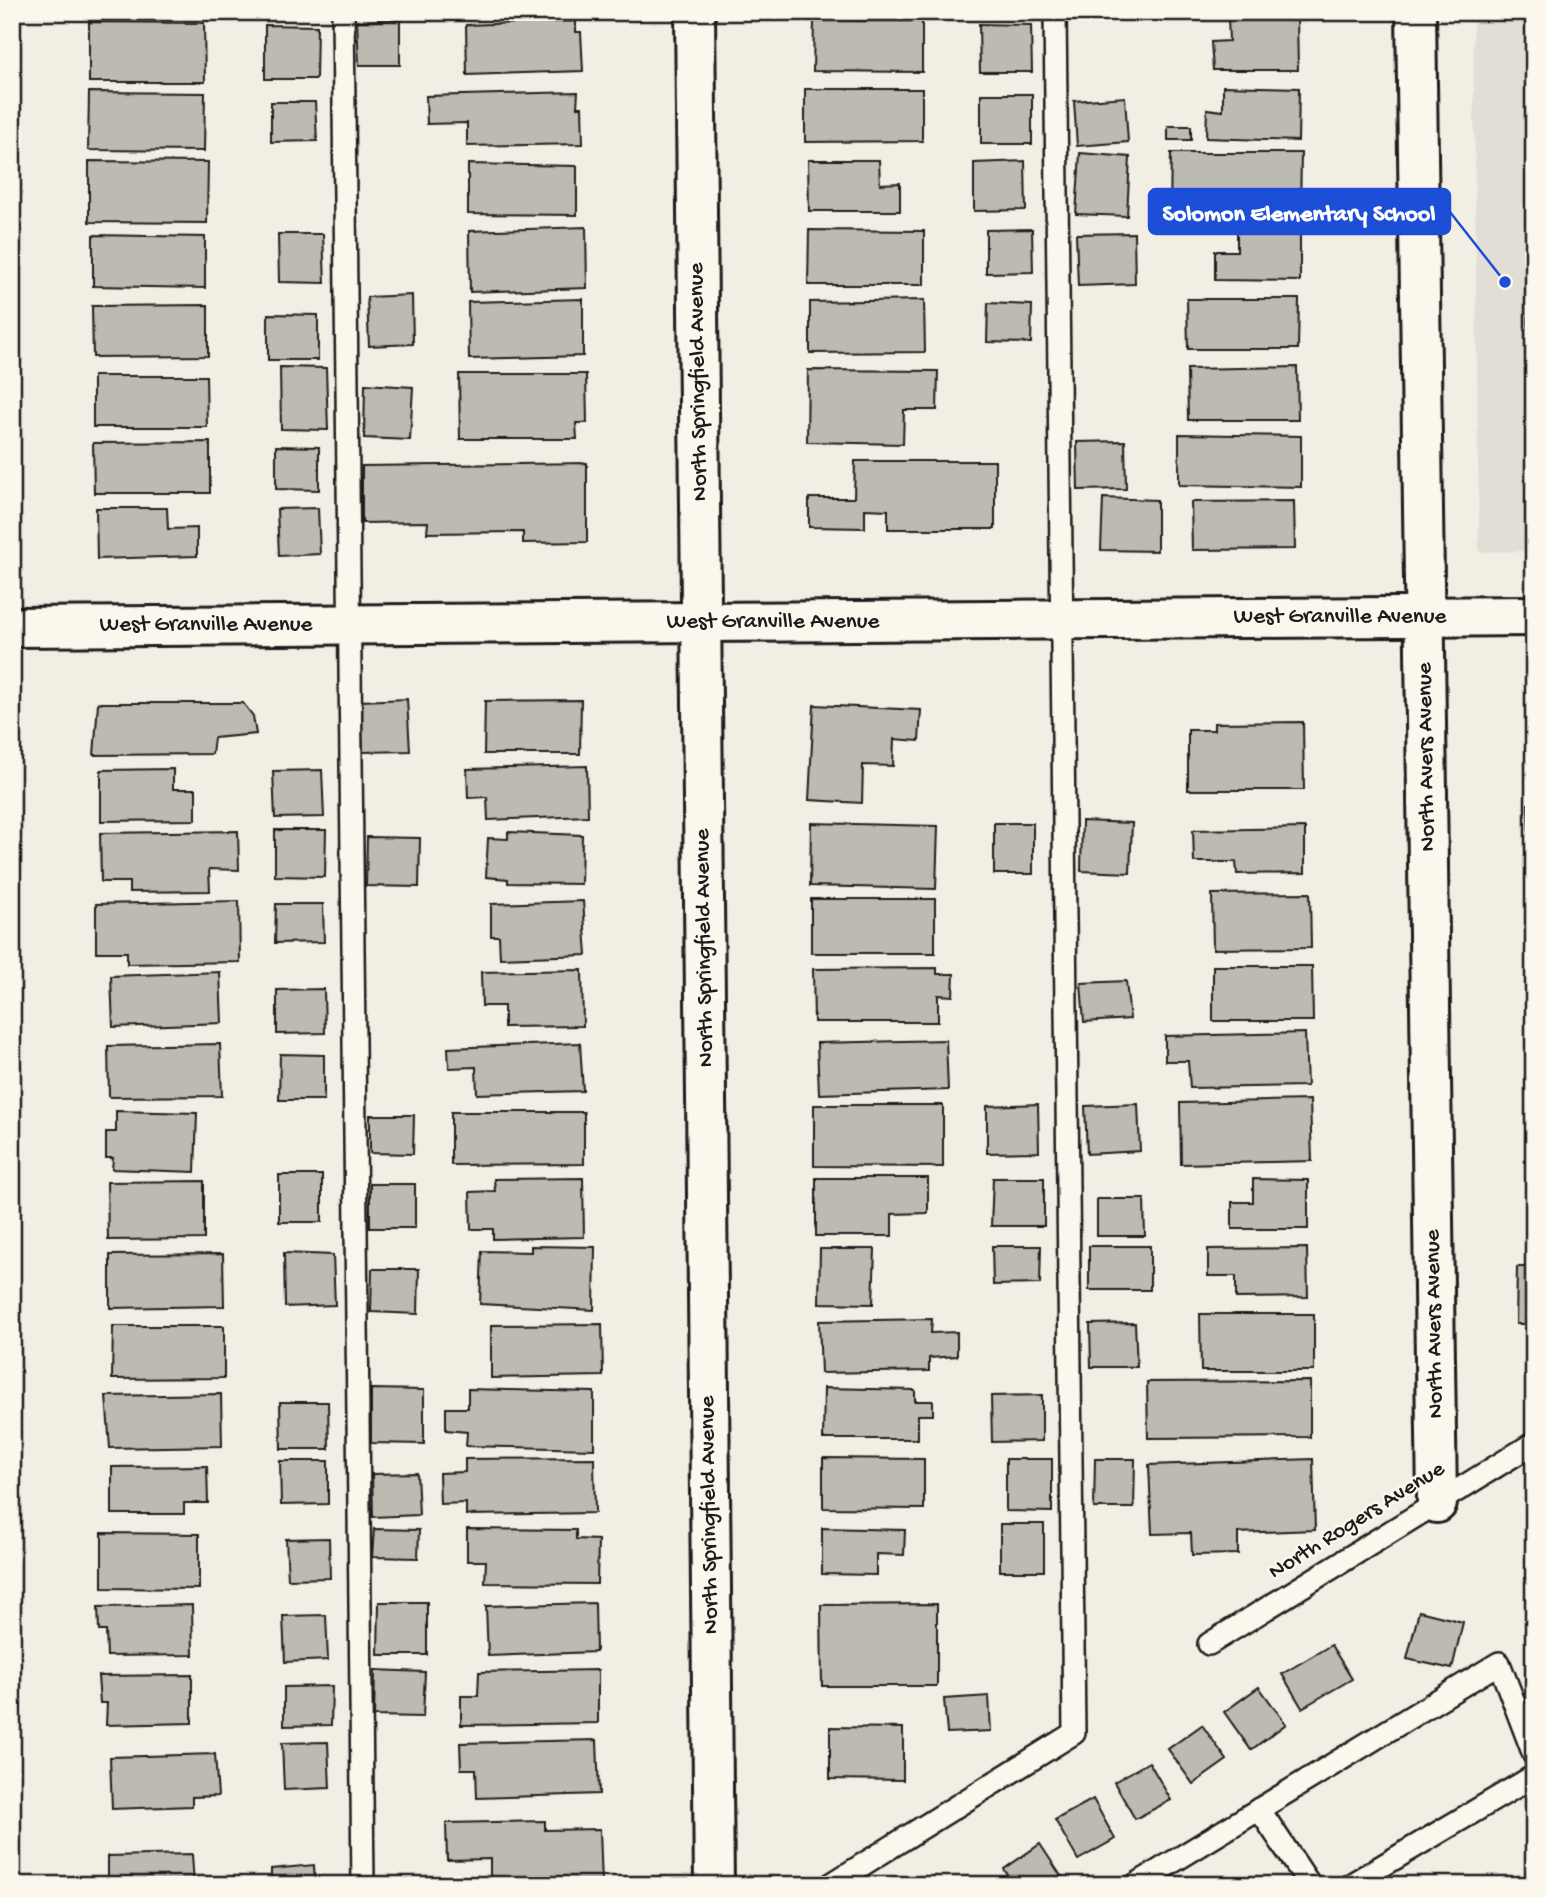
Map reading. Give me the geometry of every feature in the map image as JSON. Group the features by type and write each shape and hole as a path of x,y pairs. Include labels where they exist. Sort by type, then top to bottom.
{"street":[{"name":"North Springfield Avenue","path":"695,12 714,1885"},
{"name":"North Avers Avenue","path":"1416,12 1437,1503"},
{"name":"West Granville Avenue","path":"12,627 1534,616"}],"lane":[{"path":"343,12 363,1885"},
{"path":"830,1885 1074,1733 1055,12"},
{"name":"North Rogers Avenue","path":"1209,1644 1534,1443"},
{"path":"1135,1885 1499,1663 1534,1755"},
{"path":"1349,1885 1534,1776"},
{"path":"1259,1809 1310,1885"}],"shaded area":[{"path":"1473,12 1534,12 1534,551 1479,552"}],"building":[{"path":"1527,12 1534,12 1534,444 1529,444"},
{"path":"1297,17 1298,70 1213,70 1211,42 1229,41 1228,18"},
{"path":"400,19 400,65 359,65 357,21"},
{"path":"814,20 922,21 922,72 813,71"},
{"path":"576,21 576,32 581,32 583,71 467,75 466,25"},
{"path":"89,22 204,23 205,82 89,82"},
{"path":"979,24 1031,25 1032,72 980,72"},
{"path":"265,25 317,26 316,79 265,79"},
{"path":"1223,86 1299,88 1298,141 1206,138 1207,109 1223,111"},
{"path":"805,89 922,89 922,141 805,142"},
{"path":"89,92 205,93 204,151 88,150"},
{"path":"578,92 577,107 582,107 583,144 467,146 467,123 427,124 426,96"},
{"path":"981,94 1032,94 1032,144 981,144"},
{"path":"1125,97 1128,142 1077,146 1074,101"},
{"path":"271,102 315,102 317,141 271,142"},
{"path":"1168,126 1191,126 1191,140 1168,140"},
{"path":"1080,153 1130,157 1127,216 1076,214"},
{"path":"1171,153 1301,153 1300,213 1170,213"},
{"path":"808,160 879,160 880,184 900,183 900,211 809,211"},
{"path":"89,161 208,162 207,223 89,222"},
{"path":"1025,161 1026,210 974,211 974,163"},
{"path":"468,164 577,166 577,215 468,214"},
{"path":"1237,225 1300,226 1300,281 1215,280 1215,251 1237,251"},
{"path":"586,227 587,288 470,292 469,231"},
{"path":"1032,229 1033,272 986,273 986,230"},
{"path":"809,230 924,231 924,285 808,285"},
{"path":"1134,233 1135,284 1078,286 1076,234"},
{"path":"278,234 323,234 325,283 279,282"},
{"path":"93,235 205,237 205,288 93,286"},
{"path":"412,295 413,344 369,346 367,297"},
{"path":"583,299 583,356 469,359 468,302"},
{"path":"1187,299 1299,299 1298,349 1188,349"},
{"path":"924,300 925,352 810,353 810,302"},
{"path":"988,303 1032,305 1031,343 987,342"},
{"path":"208,305 208,356 93,357 92,306"},
{"path":"268,314 318,315 318,360 268,360"},
{"path":"280,367 326,368 328,430 281,429"},
{"path":"1297,367 1298,420 1188,420 1187,369"},
{"path":"808,370 938,371 937,410 904,410 903,444 807,442"},
{"path":"459,374 586,374 587,423 576,423 577,439 460,439"},
{"path":"93,376 206,376 207,427 93,427"},
{"path":"365,384 413,387 410,440 364,438"},
{"path":"1179,434 1301,436 1301,487 1179,485"},
{"path":"1125,441 1126,489 1078,490 1077,442"},
{"path":"210,442 210,493 94,493 93,443"},
{"path":"276,446 319,447 319,490 276,489"},
{"path":"855,461 995,461 995,529 888,529 888,510 865,509 865,528 809,527 809,498 854,498"},
{"path":"587,463 587,542 523,543 523,532 427,533 428,522 362,523 362,466"},
{"path":"1103,498 1157,500 1157,551 1101,550"},
{"path":"1294,501 1295,549 1192,550 1191,502"},
{"path":"96,508 167,508 168,529 197,528 197,556 97,559"},
{"path":"318,508 320,554 279,556 277,509"},
{"path":"407,699 410,751 363,752 360,701"},
{"path":"581,700 580,754 484,754 485,701"},
{"path":"98,703 243,703 253,716 256,734 214,738 212,754 94,755"},
{"path":"814,705 921,710 919,741 894,739 893,766 863,765 862,803 809,800"},
{"path":"1531,713 1534,713 1534,780 1532,780"},
{"path":"1303,722 1304,790 1188,790 1188,730 1214,730 1214,723"},
{"path":"587,766 588,816 488,820 487,797 468,798 467,769"},
{"path":"173,769 173,789 196,789 196,820 101,821 101,770"},
{"path":"322,770 324,817 275,818 273,771"},
{"path":"1528,804 1534,804 1534,863 1530,864"},
{"path":"1082,821 1132,823 1130,873 1081,871"},
{"path":"811,823 938,826 936,889 810,886"},
{"path":"994,823 1033,823 1033,874 994,874"},
{"path":"1305,828 1305,873 1237,874 1236,862 1194,862 1193,830"},
{"path":"275,830 326,830 325,877 275,876"},
{"path":"238,831 239,870 209,869 210,891 129,892 129,882 101,882 100,833"},
{"path":"508,832 582,835 581,884 508,883 508,879 486,877 488,838 508,839"},
{"path":"367,837 420,838 419,887 366,886"},
{"path":"1533,891 1534,943 1532,943"},
{"path":"1310,893 1311,948 1213,949 1212,894"},
{"path":"811,899 935,899 935,953 811,953"},
{"path":"239,901 240,962 127,964 127,952 96,952 96,904"},
{"path":"583,901 587,955 500,958 499,936 491,936 491,904"},
{"path":"276,904 323,904 324,942 275,943"},
{"path":"1531,965 1534,965 1534,1013 1532,1013"},
{"path":"1213,966 1312,966 1313,1021 1213,1021"},
{"path":"937,968 937,974 954,974 953,996 938,995 938,1022 814,1022 813,969"},
{"path":"582,970 583,1026 504,1027 504,1006 482,1006 481,972"},
{"path":"220,972 222,1023 113,1027 111,976"},
{"path":"1126,981 1130,1019 1084,1022 1081,983"},
{"path":"324,989 325,1033 277,1034 277,990"},
{"path":"1530,1031 1534,1031 1534,1089 1532,1089"},
{"path":"1305,1033 1307,1086 1190,1088 1188,1061 1165,1061 1165,1036"},
{"path":"946,1040 948,1090 819,1094 817,1043"},
{"path":"580,1043 583,1091 477,1094 476,1067 449,1068 448,1048"},
{"path":"220,1044 222,1096 109,1097 108,1046"},
{"path":"280,1054 324,1055 324,1100 279,1100"},
{"path":"1310,1100 1312,1161 1181,1164 1180,1103"},
{"path":"1038,1104 1039,1152 987,1153 987,1106"},
{"path":"1138,1104 1140,1151 1087,1154 1085,1106"},
{"path":"814,1105 943,1105 943,1167 814,1166"},
{"path":"116,1111 197,1113 195,1172 112,1169 113,1158 106,1158 106,1132 116,1132"},
{"path":"451,1112 584,1112 584,1164 451,1165"},
{"path":"370,1115 414,1115 413,1154 370,1153"},
{"path":"279,1175 322,1175 322,1222 279,1222"},
{"path":"583,1178 584,1237 493,1239 493,1229 471,1229 470,1192 495,1191 494,1179"},
{"path":"816,1178 928,1178 928,1213 892,1214 892,1236 816,1236"},
{"path":"993,1178 1044,1178 1044,1226 991,1226"},
{"path":"1253,1179 1308,1180 1308,1229 1232,1229 1232,1202 1253,1202"},
{"path":"204,1181 204,1239 108,1240 107,1182"},
{"path":"370,1184 415,1184 415,1228 370,1228"},
{"path":"1097,1199 1144,1199 1145,1236 1097,1236"},
{"path":"531,1246 595,1247 594,1310 480,1304 482,1251 531,1252"},
{"path":"992,1246 1041,1246 1040,1284 993,1285"},
{"path":"1089,1246 1150,1246 1150,1290 1089,1290"},
{"path":"1307,1248 1308,1297 1236,1298 1236,1276 1208,1276 1208,1249"},
{"path":"820,1249 875,1249 873,1304 819,1303"},
{"path":"284,1253 333,1255 335,1305 285,1307"},
{"path":"223,1254 224,1306 110,1308 110,1255"},
{"path":"1517,1267 1534,1267 1534,1324 1516,1324"},
{"path":"372,1269 419,1269 418,1314 371,1312"},
{"path":"1200,1314 1314,1314 1314,1371 1201,1371"},
{"path":"932,1319 931,1333 957,1332 957,1356 929,1358 929,1371 821,1373 819,1321"},
{"path":"1135,1323 1137,1367 1091,1367 1090,1324"},
{"path":"602,1324 603,1376 491,1378 491,1325"},
{"path":"113,1326 224,1326 224,1378 112,1379"},
{"path":"1310,1381 1310,1437 1148,1438 1147,1382"},
{"path":"824,1388 915,1390 915,1401 933,1401 933,1415 918,1415 918,1439 823,1439"},
{"path":"371,1389 424,1390 424,1444 371,1443"},
{"path":"468,1389 594,1392 594,1449 466,1446 467,1432 446,1430 446,1408 468,1408"},
{"path":"221,1394 222,1446 110,1448 106,1396"},
{"path":"1042,1395 1042,1441 992,1442 991,1396"},
{"path":"280,1402 328,1402 329,1449 281,1449"},
{"path":"594,1458 595,1513 466,1515 466,1503 440,1504 439,1473 465,1472 465,1459"},
{"path":"823,1458 924,1459 924,1509 823,1508"},
{"path":"1006,1459 1052,1459 1052,1512 1006,1511"},
{"path":"1095,1459 1135,1459 1134,1508 1094,1508"},
{"path":"1313,1459 1315,1530 1238,1533 1238,1554 1192,1555 1191,1533 1152,1534 1149,1465"},
{"path":"280,1461 328,1461 328,1504 281,1505"},
{"path":"207,1466 208,1503 184,1503 184,1514 112,1514 112,1467"},
{"path":"417,1473 419,1515 373,1517 372,1474"},
{"path":"1000,1524 1044,1524 1044,1571 1000,1571"},
{"path":"822,1528 905,1530 904,1555 876,1554 876,1575 822,1574"},
{"path":"374,1529 419,1530 418,1558 372,1557"},
{"path":"467,1529 576,1530 576,1539 598,1540 597,1584 485,1583 486,1561 467,1561"},
{"path":"102,1533 199,1534 199,1589 102,1588"},
{"path":"329,1538 330,1578 288,1579 286,1539"},
{"path":"379,1602 427,1602 427,1655 378,1655"},
{"path":"595,1603 596,1652 488,1656 486,1606"},
{"path":"937,1604 937,1686 822,1686 821,1605"},
{"path":"192,1605 193,1655 107,1656 106,1631 99,1631 98,1607"},
{"path":"1419,1611 1463,1622 1452,1669 1407,1659"},
{"path":"326,1615 328,1660 285,1662 283,1616"},
{"path":"1331,1645 1352,1679 1302,1708 1282,1674"},
{"path":"375,1670 425,1672 423,1717 374,1716"},
{"path":"598,1670 598,1723 461,1725 461,1696 478,1696 479,1672"},
{"path":"192,1675 192,1723 106,1725 107,1703 100,1703 98,1676"},
{"path":"332,1686 331,1725 284,1726 284,1687"},
{"path":"1259,1687 1286,1724 1251,1750 1224,1712"},
{"path":"989,1696 991,1731 947,1733 944,1699"},
{"path":"1202,1725 1227,1760 1193,1784 1168,1749"},
{"path":"830,1727 903,1728 903,1780 830,1779"},
{"path":"597,1740 599,1794 477,1798 476,1769 461,1769 460,1743"},
{"path":"328,1742 330,1788 284,1790 282,1743"},
{"path":"215,1754 218,1796 192,1797 192,1806 112,1809 110,1757"},
{"path":"1149,1762 1171,1800 1135,1819 1114,1782"},
{"path":"1093,1799 1115,1839 1078,1860 1055,1820"},
{"path":"545,1821 545,1830 600,1829 602,1885 490,1885 490,1859 447,1860 446,1823"},
{"path":"1040,1844 1065,1882 1014,1885 1004,1869"},
{"path":"192,1854 194,1885 108,1885 108,1856"},
{"path":"314,1865 315,1885 271,1885 271,1869"}],"place":[{"name":"Solomon Elementary School","path":"1505,282"}]}
